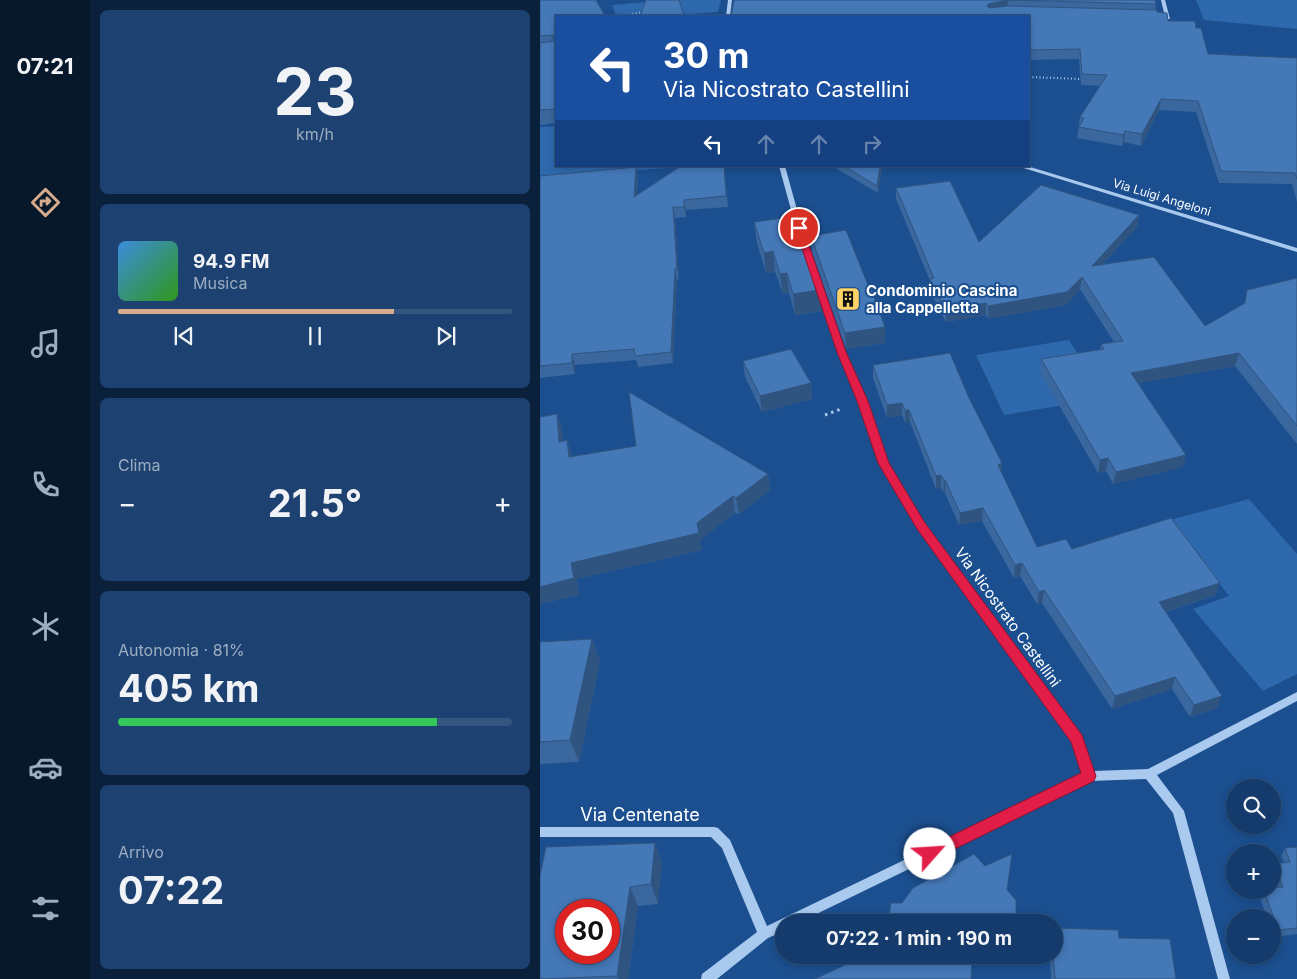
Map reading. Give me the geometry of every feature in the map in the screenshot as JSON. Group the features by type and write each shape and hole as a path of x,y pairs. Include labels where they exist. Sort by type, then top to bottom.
{"street":[{"path":"728,15 730,0"},
{"path":"1149,18 1168,18 1163,0"},
{"name":"Via Nicostrato Castellini","path":"782,167 799,228 883,463 921,526 1077,739 1089,776"},
{"name":"Via Luigi Angeloni","path":"1023,167 1297,250"},
{"path":"804,914 1089,776 1149,774 1297,696"},
{"path":"1149,774 1178,811 1224,979"},
{"name":"Via Centenate","path":"540,832 714,832 726,844 764,934"},
{"path":"706,979 764,934 775,929"}],"path":[{"path":"626,15 649,10"},
{"path":"1030,77 1080,79"}],"shaded area":[{"path":"646,0 721,0 718,12 677,15 616,15 612,5 646,2"},
{"path":"1196,0 1297,0 1297,29 1204,20"},
{"path":"555,126 555,167 682,167 540,177 540,127"},
{"path":"1069,340 1105,398 1004,415 976,355"},
{"path":"1249,499 1297,554 1297,674 1263,691 1193,609 1229,596 1170,520"}],"building":[{"path":"540,0 596,0 604,15 555,15 555,109 540,110 540,43 554,41 553,35 540,36"},
{"path":"646,0 679,0 684,15 640,15"},
{"path":"734,0 1008,0 988,4 987,6 989,8 1008,6 1157,10 1157,12 1167,13 1168,21 1195,21 1196,28 1201,28 1208,54 1297,58 1297,179 1295,173 1221,171 1198,101 1161,99 1142,134 1125,131 1123,135 1079,127 1084,118 1080,117 1107,75 1082,74 1080,49 1030,50 1030,15 731,15"},
{"path":"1008,0 1155,0 1156,4"},
{"path":"636,167 634,197 679,167 724,167 726,196 684,200 684,207 673,207 677,269 675,269 671,352 635,356 634,349 572,354 572,363 540,366 540,176"},
{"path":"846,167 880,167 877,186"},
{"path":"950,181 979,242 1041,185 1139,215 1092,266 1154,257 1205,326 1245,303 1247,290 1297,278 1297,426 1239,353 1131,373 1186,455 1116,472 1108,458 1100,460 1041,359 1104,349 1101,344 1123,341 1082,277 1067,292 988,306 986,303 946,310 930,279 934,278 896,188"},
{"path":"790,217 796,234 801,233 820,290 793,294 787,273 780,274 773,251 764,253 754,222"},
{"name":"Condominio Cascina alla Cappelletta","path":"846,230 868,285 870,285 885,327 845,333 811,236"},
{"path":"791,349 811,383 760,396 743,361"},
{"path":"950,353 969,398 1002,463 998,465 1037,547 1066,539 1072,549 1171,518 1220,583 1159,602 1222,696 1194,705 1175,677 1115,696 1044,590 1039,592 1022,563 1015,565 983,508 960,513 945,480 941,475 936,476 909,410 905,410 902,403 887,405 873,365"},
{"path":"629,392 768,474 736,498 733,496 697,523 699,533 571,563 574,578 540,587 540,417 557,414 559,442 567,440 569,457 636,446"},
{"path":"592,639 570,740 540,742 540,642"},
{"path":"655,843 651,884 630,887 620,955 620,899 555,899 555,964 619,964 617,976 540,979 540,876 546,847"},
{"path":"1297,847 1297,928 1281,930 1281,909 1271,909 1267,899 1281,899 1281,887 1283,887 1281,882 1281,863 1290,862 1285,848"},
{"path":"974,854 985,866 1012,854 1007,890 1016,900 1016,914 889,914 891,903 902,903 913,888"},
{"path":"1063,928 1118,930 1119,938 1170,939 1176,979 1055,979 1054,964 1063,964"},
{"path":"847,964 972,964 971,979 815,979"}],"place":[{"name":"Condominio Cascina alla Cappelletta","path":"848,299"}],"route":[{"path":"799,228 883,463 921,526 1077,739 1089,776 930,854"}]}
